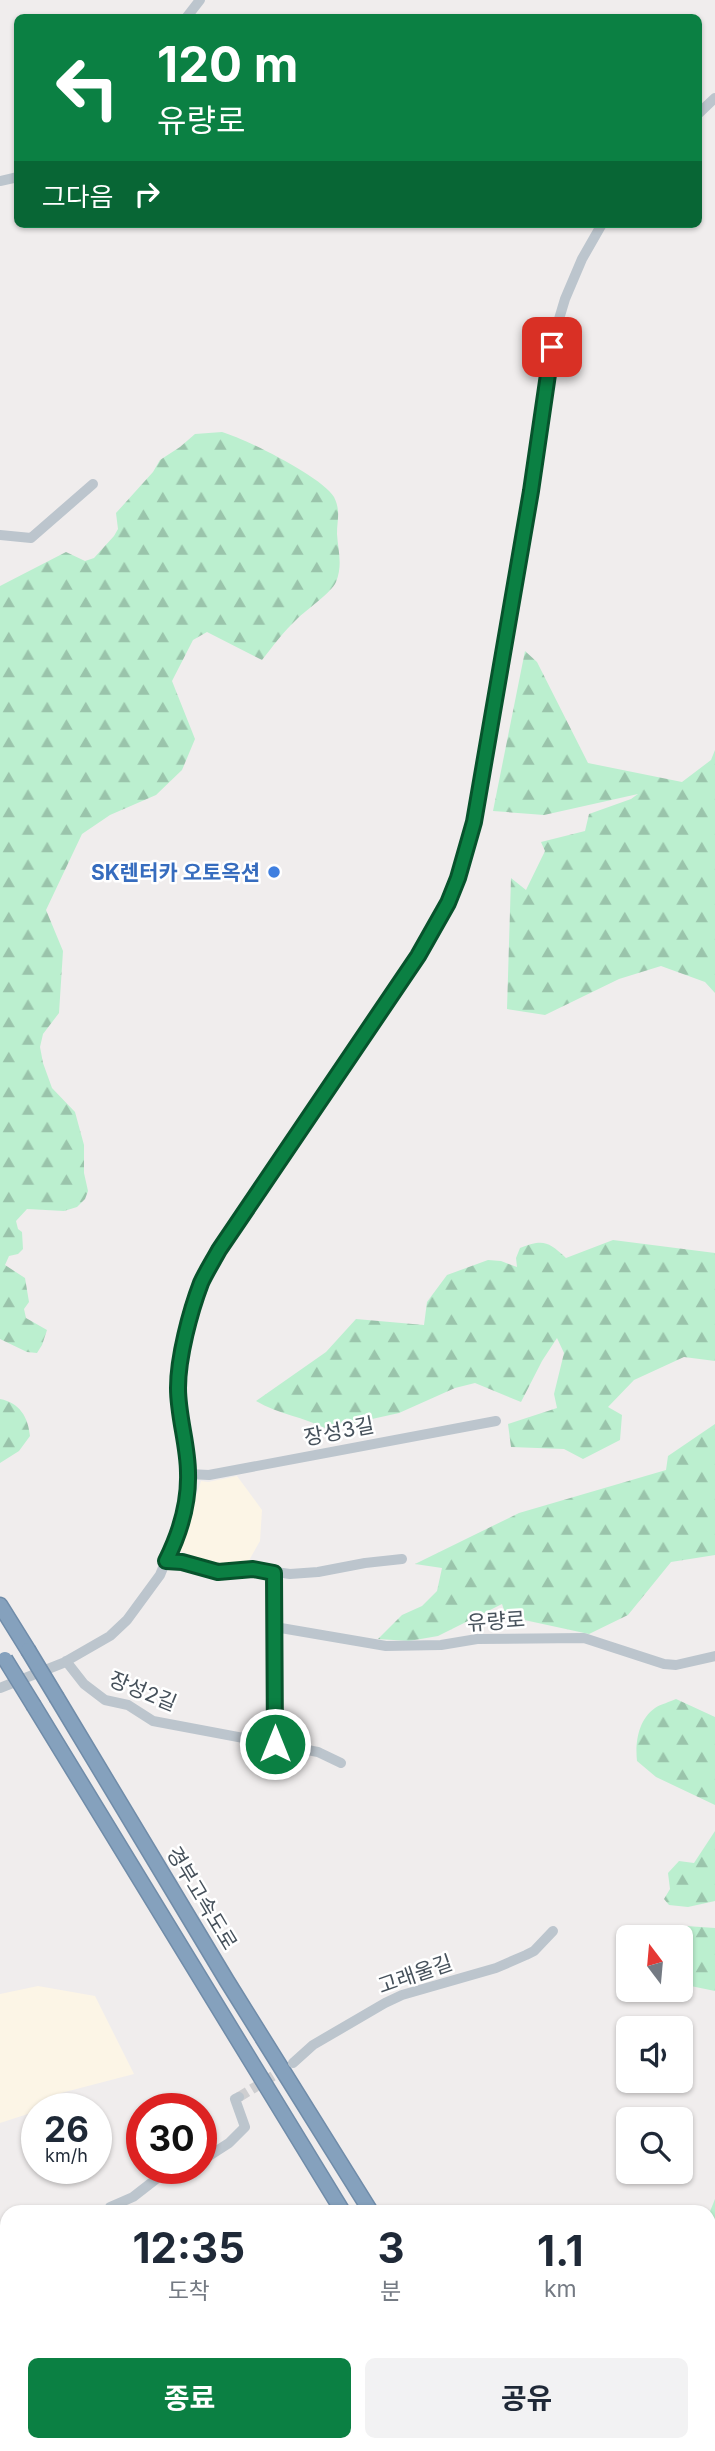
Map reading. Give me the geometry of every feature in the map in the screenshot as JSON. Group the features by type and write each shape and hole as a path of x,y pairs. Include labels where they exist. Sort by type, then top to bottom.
{"highway":[{"name":"경부고속도로","path":"0,1605 227,1981 367,2205"},
{"name":"경부고속도로","path":"3,1654 339,2205"}],"street":[{"path":"189,14 200,0"},
{"path":"702,110 715,98"},
{"path":"0,1688 66,1661 110,1636 127,1620 160,1575 179,1529 187,1495 188,1474 178,1386 202,1282 230,1234 418,956 448,903 474,822 556,329 582,259 601,228"},
{"path":"0,536 31,538 93,484"},
{"name":"장성3길","path":"188,1474 209,1475 496,1421"},
{"path":"166,1561 182,1562 218,1572 253,1569 274,1573 318,1572 402,1559"},
{"path":"274,1573 275,1744"},
{"name":"유량로","path":"275,1626 386,1646 441,1645 477,1639 584,1638 664,1664 676,1665 715,1656"},
{"name":"장성2길","path":"66,1661 84,1684 105,1700 128,1704 153,1721 318,1752 341,1763"},
{"name":"고래울길","path":"293,2063 313,2045 385,2003 402,1995 496,1968 534,1951 553,1931"},
{"path":"217,2151 245,2127 235,2099 239,2097"},
{"path":"115,2205 133,2197 150,2184"}],"shaded area":[{"path":"237,1476 262,1510 260,1541 247,1564 219,1566 178,1550 201,1481"},
{"path":"38,1986 95,1996 134,2074 61,2093 21,2093 21,2116 0,2123 0,1994"}],"green space":[{"path":"222,432 265,450 300,469 334,497 338,511 338,576 329,591 292,624 262,660 207,632 193,640 172,681 195,739 182,770 156,795 110,815 82,834 46,910 63,951 59,1013 43,1034 40,1047 52,1088 75,1112 84,1145 84,1173 88,1191 77,1207 64,1211 27,1209 16,1221 22,1232 23,1249 18,1254 9,1256 5,1265 25,1278 29,1302 24,1309 26,1318 47,1330 37,1353 27,1352 0,1339 0,586 66,552 85,561 94,558 118,529 116,513 153,472 160,460 195,434"},
{"path":"525,651 537,662 588,763 682,782 711,760 715,750 715,993 705,982 661,966 619,979 545,1015 507,1009 511,878 526,890 545,851 541,842 585,831 589,814 638,794 544,815 493,811"},
{"path":"613,1240 715,1253 715,1361 684,1357 634,1380 608,1407 622,1415 620,1440 583,1459 564,1449 511,1447 508,1424 557,1408 554,1394 564,1353 557,1338 521,1402 475,1383 455,1388 399,1413 327,1429 256,1401 326,1352 356,1319 424,1325 427,1302 447,1275 488,1260 517,1267 516,1258 520,1248 534,1243 550,1245 566,1258"},
{"path":"0,1399 18,1407 27,1423 30,1436 19,1451 0,1463"},
{"path":"715,1424 715,1555 671,1562 628,1615 589,1634 506,1616 502,1604 438,1636 409,1641 378,1639 402,1615 422,1606 437,1591 442,1568 415,1564 519,1513 666,1470 668,1456"},
{"path":"676,1699 715,1717 715,1805 656,1777 637,1761 637,1739 641,1725 655,1708"},
{"path":"715,1831 715,1901 688,1907 669,1905 664,1899 670,1889 668,1873 679,1861 694,1863"},
{"path":"693,1926 715,1928 715,1991 693,1986"}],"tunnel":[{"path":"239,2097 286,2068"}],"place":[{"name":"SK렌터카 오토옥션","path":"274,872"}],"route":[{"path":"275,1744 274,1573 253,1569 218,1572 182,1562 166,1561 179,1529 187,1495 188,1474 178,1386 183,1353 202,1282 219,1250 395,992 433,931 458,878 474,822 531,491 552,347"}]}
